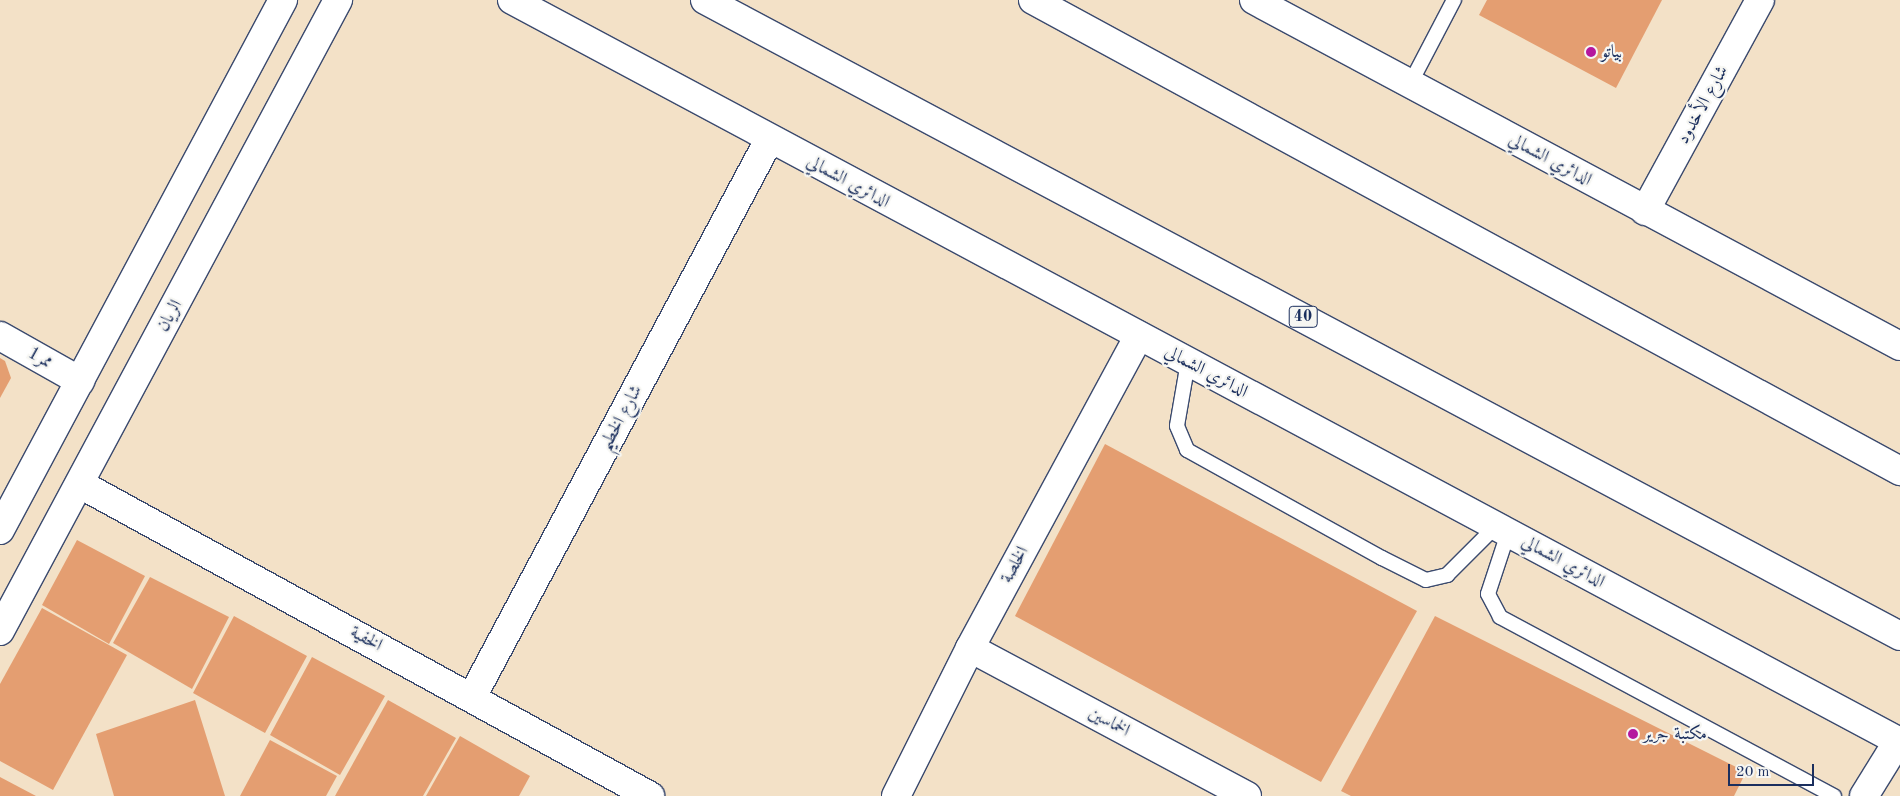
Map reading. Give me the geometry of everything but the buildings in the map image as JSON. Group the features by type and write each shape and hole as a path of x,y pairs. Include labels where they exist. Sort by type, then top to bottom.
{"main road":[{"path":"0,530 283,0"},
{"name":"الدائري الشمالي","path":"512,0 769,140 1899,742"},
{"name":"40","path":"705,0 1900,636"},
{"path":"1033,0 1900,471"},
{"name":"الدائري الشمالي","path":"1254,0 1900,346"},
{"name":"شارع الأخدود","path":"1645,211 1760,0"},
{"name":"الريان","path":"0,631 80,484 334,1"},
{"name":"شارع الخطيم","path":"472,697 769,140"},
{"path":"1850,320 1891,328 1900,327"},
{"name":"ممر1","path":"0,336 80,381"},
{"name":"الخلصة","path":"896,796 970,648 1139,336"},
{"name":"الخفية","path":"80,484 650,796"},
{"name":"الخماسين","path":"970,648 1248,796"},
{"path":"1864,796 1899,742"}],"lane":[{"path":"1410,84 1454,0"},
{"path":"1188,362 1177,426 1188,450 1382,558 1426,580 1447,574 1502,530"},
{"path":"1502,530 1488,594 1500,617 1834,796"}],"place":[{"name":"بياتو","path":"1591,52"},
{"name":"مكتبة جرير","path":"1633,734"}]}
